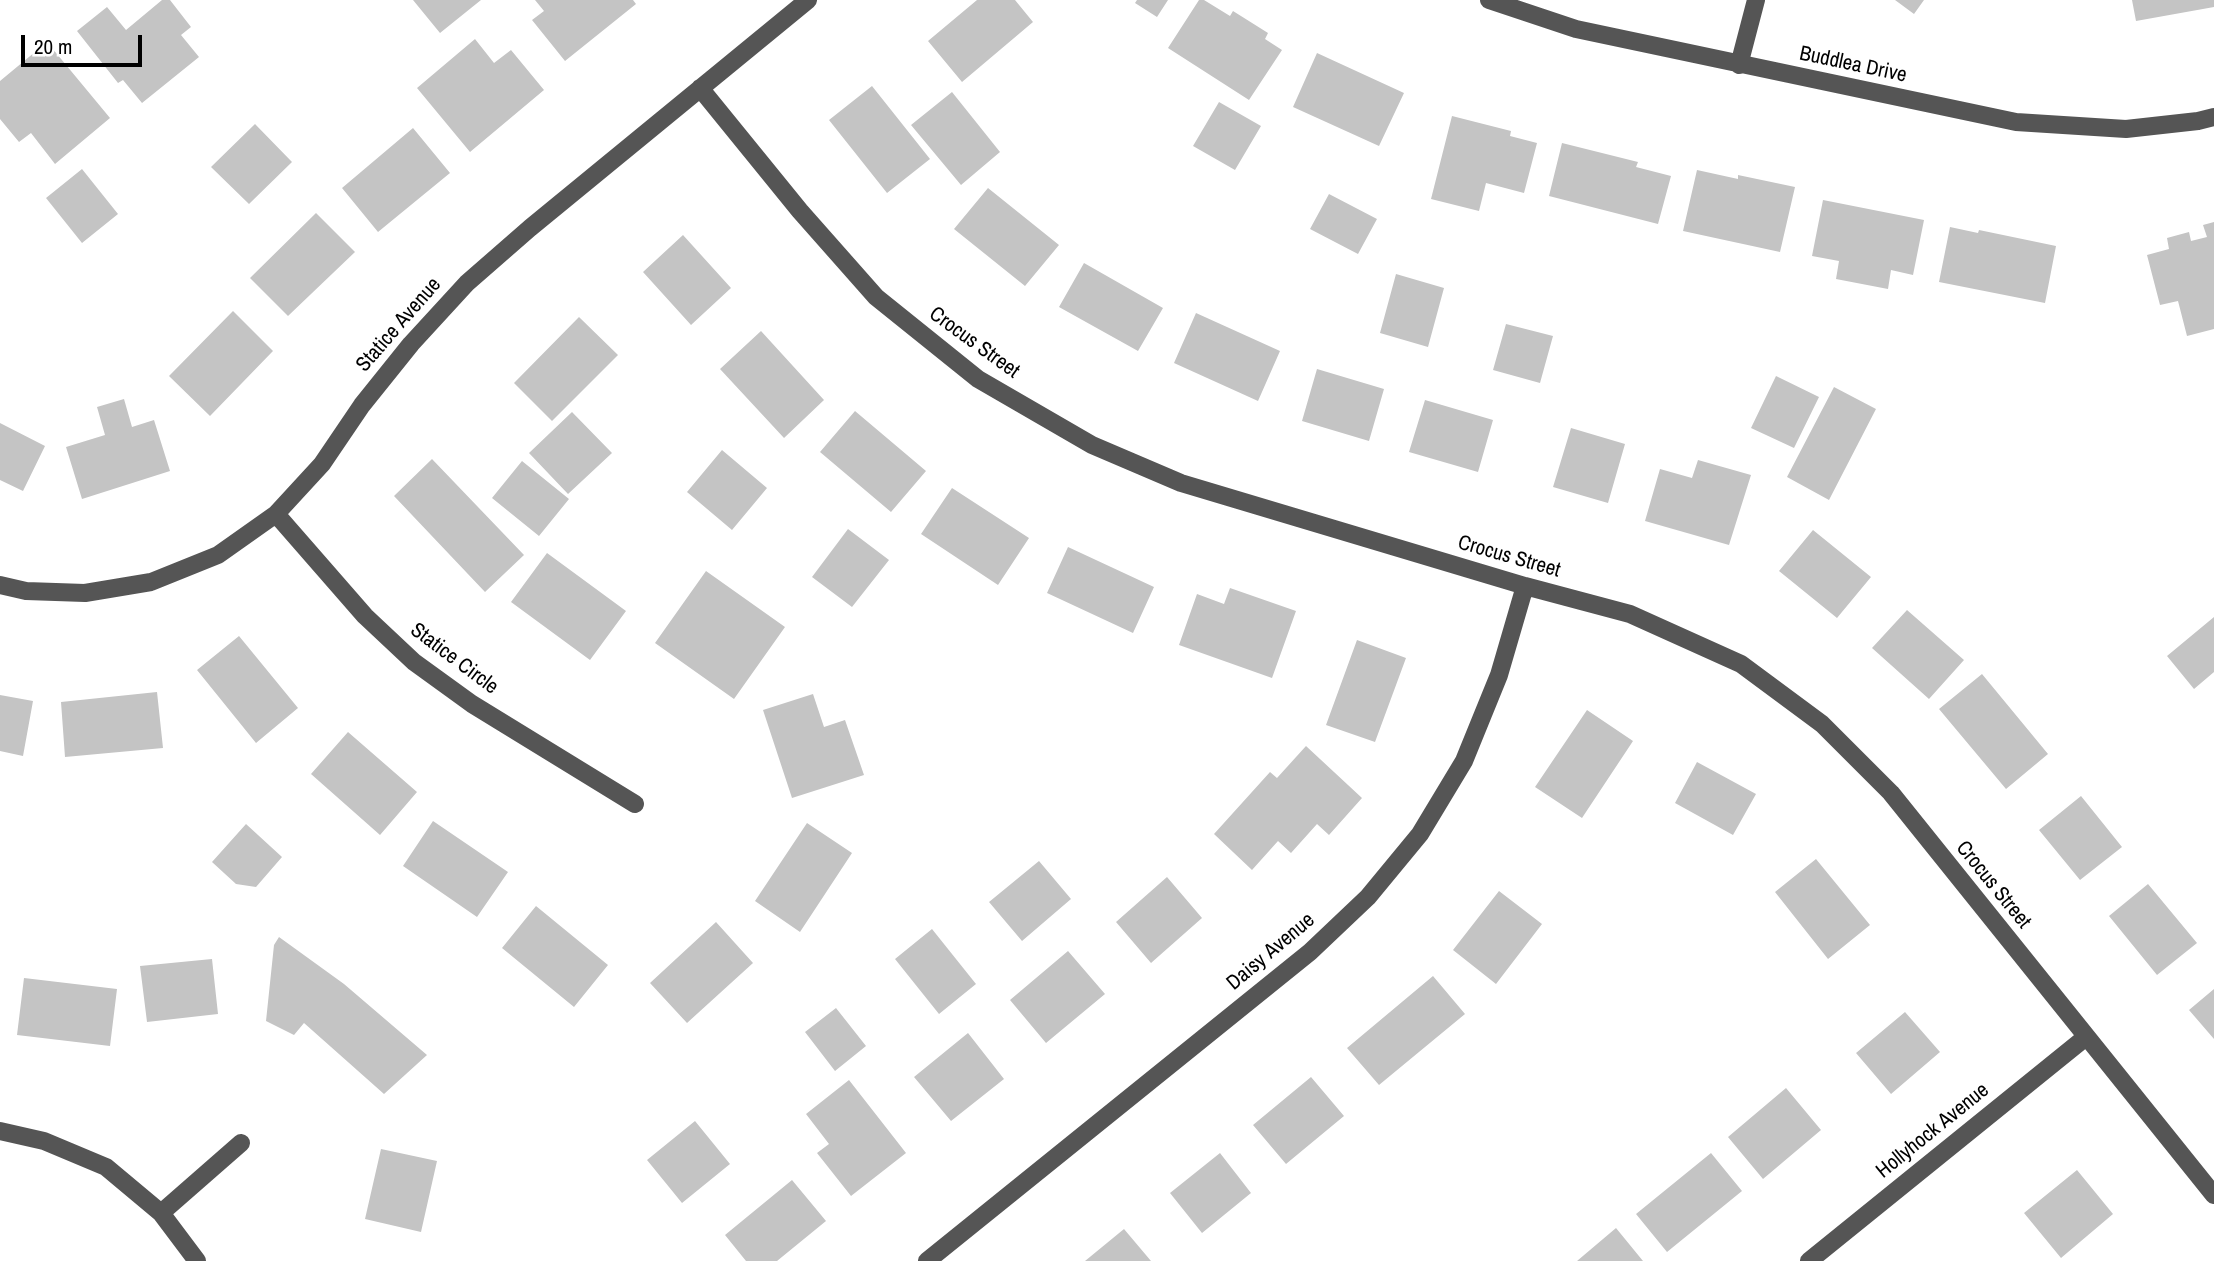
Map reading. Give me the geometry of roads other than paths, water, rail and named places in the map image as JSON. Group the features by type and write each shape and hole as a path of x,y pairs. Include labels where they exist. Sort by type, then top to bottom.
{"street":[{"name":"Statice Avenue","path":"0,585 26,591 85,593 151,582 218,555 276,514 322,464 362,405 411,344 467,283 808,0"},
{"name":"Buddlea Drive","path":"1489,0 1576,29 2016,122 2126,130 2214,117"},
{"path":"1739,65 1756,0"},
{"name":"Crocus Street","path":"700,88 800,211 876,297 978,379 1093,444 1181,483 1525,586 1630,614 1741,664 1822,724 1891,793 2214,1195"},
{"name":"Statice Circle","path":"276,514 365,616 414,662 472,704 635,804"},
{"name":"Daisy Avenue","path":"927,1261 1310,952 1368,897 1420,834 1464,761 1499,675 1525,586"},
{"name":"Hollyhock Avenue","path":"1809,1261 2086,1037"},
{"path":"0,1131 44,1141 106,1167 161,1213 197,1261"},
{"path":"161,1213 241,1143"}]}
